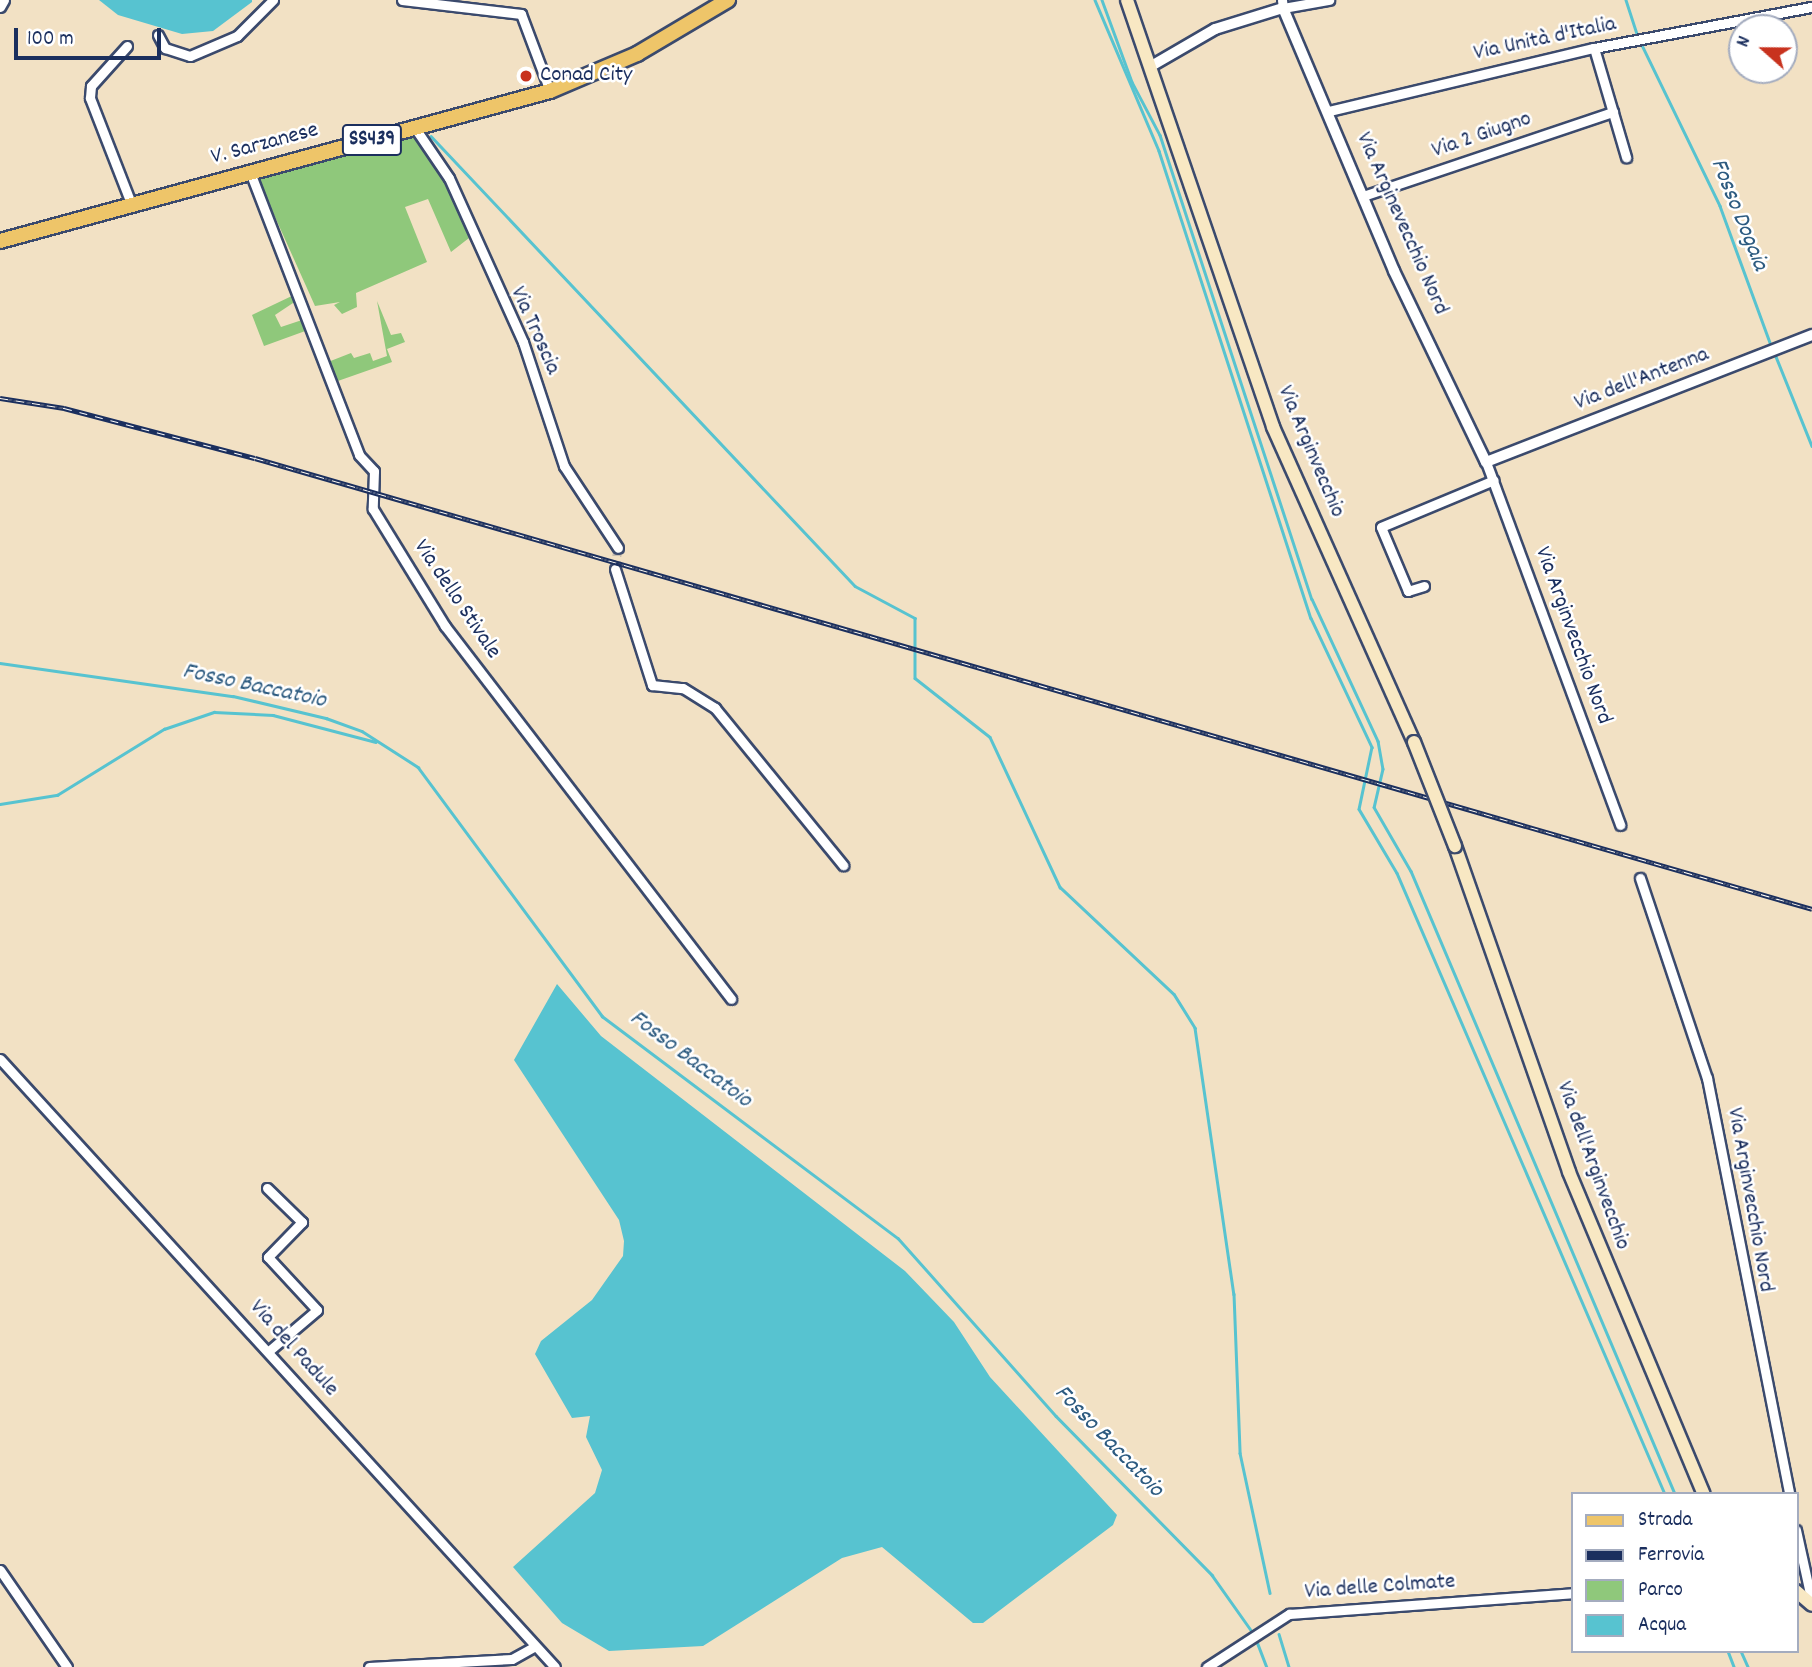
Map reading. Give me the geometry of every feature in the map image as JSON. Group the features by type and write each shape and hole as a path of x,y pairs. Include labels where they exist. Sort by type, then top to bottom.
{"main road":[{"name":"V. Sarzanese","path":"0,240 550,91 637,54 728,0"},
{"name":"Via Arginvecchio","path":"1128,0 1153,65 1273,427 1414,742 1455,846"},
{"name":"Via dell'Arginvecchio","path":"1455,846 1569,1172 1703,1492"},
{"path":"1798,1593 1812,1604"}],"street":[{"path":"0,7 4,0"},
{"path":"158,35 165,48 190,56 237,36 273,0"},
{"path":"402,0 521,15 550,91"},
{"path":"1153,65 1215,29 1283,4 1329,0"},
{"name":"Via Arginevecchio Nord","path":"1283,4 1363,196 1486,462"},
{"name":"Via Unità d'Italia","path":"1329,111 1644,37 1812,7"},
{"path":"127,46 91,86 90,98 132,205"},
{"path":"1594,48 1626,157"},
{"name":"Via 2 Giugno","path":"1363,196 1613,113"},
{"name":"Via Troscia","path":"415,128 449,178 530,360 564,466 618,548"},
{"name":"Via dello Stivale","path":"250,172 359,455 374,471 373,509 445,626 731,999"},
{"name":"Via dell'Antenna","path":"1486,462 1812,335"},
{"name":"Via Arginvecchio Nord","path":"1486,462 1620,825"},
{"path":"1424,586 1408,591 1381,527 1494,480"},
{"path":"615,569 652,685 683,688 715,708 843,865"},
{"name":"Via Arginvecchio Nord","path":"1640,878 1707,1078 1788,1492"},
{"name":"Via del Padule","path":"0,1059 270,1350 534,1647 555,1667"},
{"path":"267,1188 302,1222 268,1257 317,1310 270,1350"},
{"path":"1798,1539 1812,1604"},
{"path":"0,1570 67,1667"},
{"name":"Via delle Colmate","path":"1207,1667 1289,1614 1570,1593"},
{"path":"369,1667 512,1659 534,1647"}],"green space":[{"path":"416,135 445,179 469,238 451,252 428,199 405,207 427,262 356,293 357,307 342,314 334,305 340,302 315,306 258,179"},
{"path":"296,294 299,299 275,315 281,327 305,319 308,330 264,346 252,315"},
{"path":"377,301 391,335 401,333 405,342 387,349 392,362 335,382 328,362 351,353 354,358 370,353 373,361 387,356"}],"water":[{"path":"99,0 252,2 213,31 182,34 118,15"},
{"path":"557,984 601,1036 905,1271 954,1322 990,1377 1117,1515 1113,1525 983,1623 973,1623 882,1547 842,1558 703,1646 609,1651 562,1623 513,1567 595,1493 602,1470 586,1437 590,1416 572,1418 535,1354 541,1341 592,1300 623,1256 624,1241 619,1220 514,1060"}],"waterway":[{"path":"1095,0 1159,151 1311,618 1372,747 1359,809 1397,873 1664,1492"},
{"path":"1102,0 1132,82 1160,135 1312,599 1378,741 1383,769 1374,807 1411,871 1674,1492"},
{"name":"Fosso Dogaia","path":"1626,0 1638,37"},
{"name":"Fosso Dogaia","path":"1641,43 1720,206 1772,348"},
{"path":"431,136 855,586 915,618 915,678 990,737 1060,887 1174,994 1195,1028 1234,1294 1240,1453 1270,1593"},
{"name":"Fosso Dogaia","path":"1775,354 1812,446"},
{"name":"Fosso Baccatoio","path":"0,663 233,696 326,718 362,731 418,767 602,1016 898,1238 1056,1416 1212,1575 1253,1633"},
{"path":"0,804 57,795 164,729 214,712 273,715 376,742"},
{"path":"1279,1634 1289,1667"},
{"name":"Fosso Baccatoio","path":"1256,1639 1267,1667"},
{"path":"1729,1653 1734,1667"},
{"path":"1742,1653 1748,1667"}],"tunnel":[{"path":"615,569 618,548"}],"railway":[{"path":"0,398 64,408 255,458 1812,909"}],"place":[{"name":"Conad City","path":"526,76"}]}
